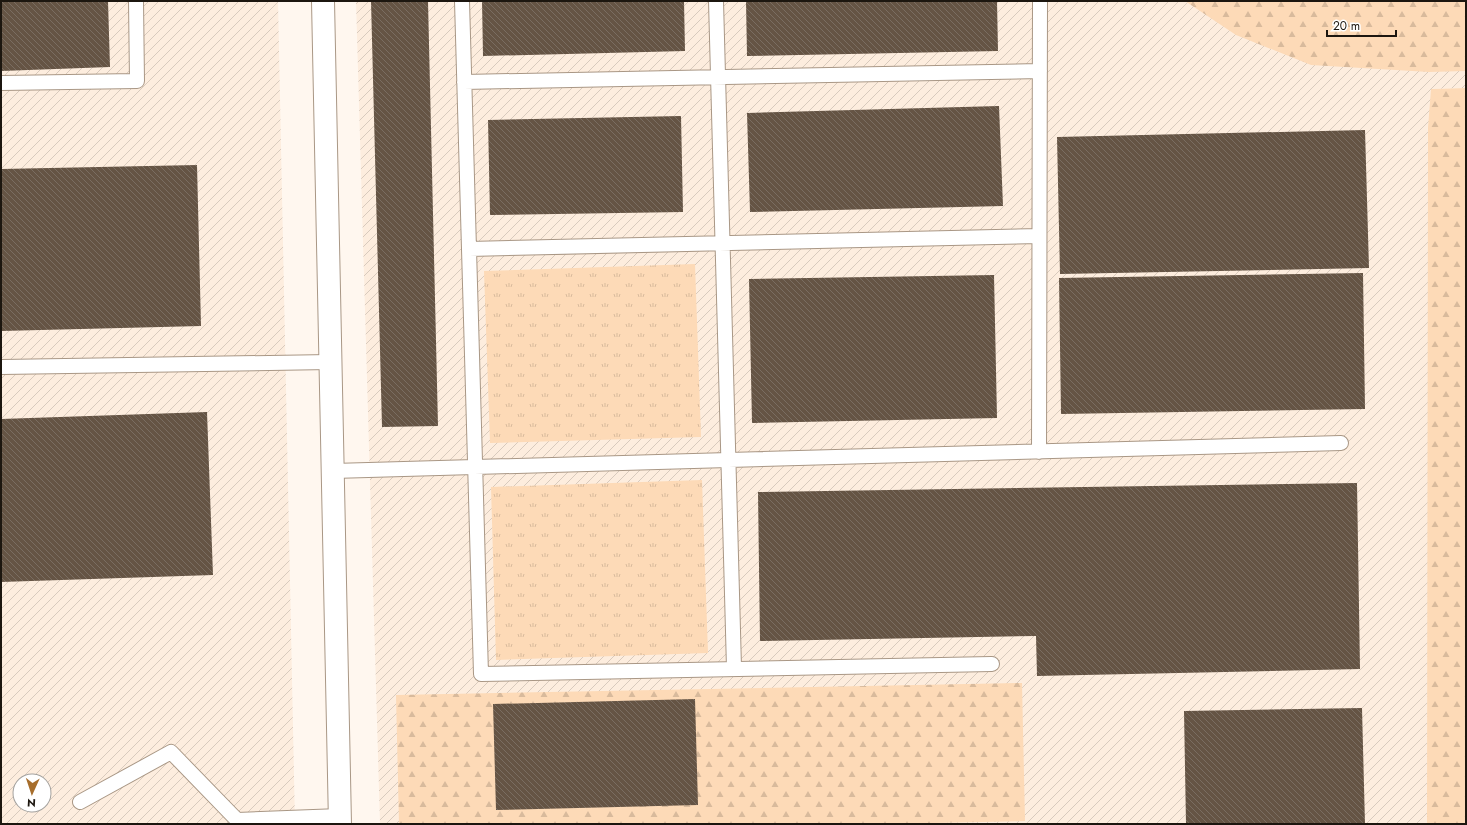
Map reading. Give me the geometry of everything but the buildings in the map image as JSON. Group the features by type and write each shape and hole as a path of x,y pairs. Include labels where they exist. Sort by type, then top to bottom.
{"street":[{"path":"323,1 340,820"}],"lane":[{"path":"1,83 137,80 136,1"},
{"path":"462,1 481,674 992,664"},
{"path":"716,1 734,668"},
{"path":"1039,452 1040,1"},
{"path":"464,82 1040,71"},
{"path":"469,249 1039,236"},
{"path":"1,367 330,362"},
{"path":"333,471 1341,443"},
{"path":"80,802 171,752 237,820 340,820"}],"shaded area":[{"path":"1,1 278,1 295,824 1,824"},
{"path":"356,1 1466,1 1466,88 1431,89 1427,824 380,824"}],"green space":[{"path":"1185,1 1466,1 1466,71 1429,72 1311,65 1236,35"},
{"path":"1466,88 1466,824 1427,824 1428,128 1431,89"},
{"path":"695,264 701,437 490,443 484,271"},
{"path":"702,480 708,653 496,660 491,487"},
{"path":"1022,683 1025,821 936,824 399,824 396,695"}]}
